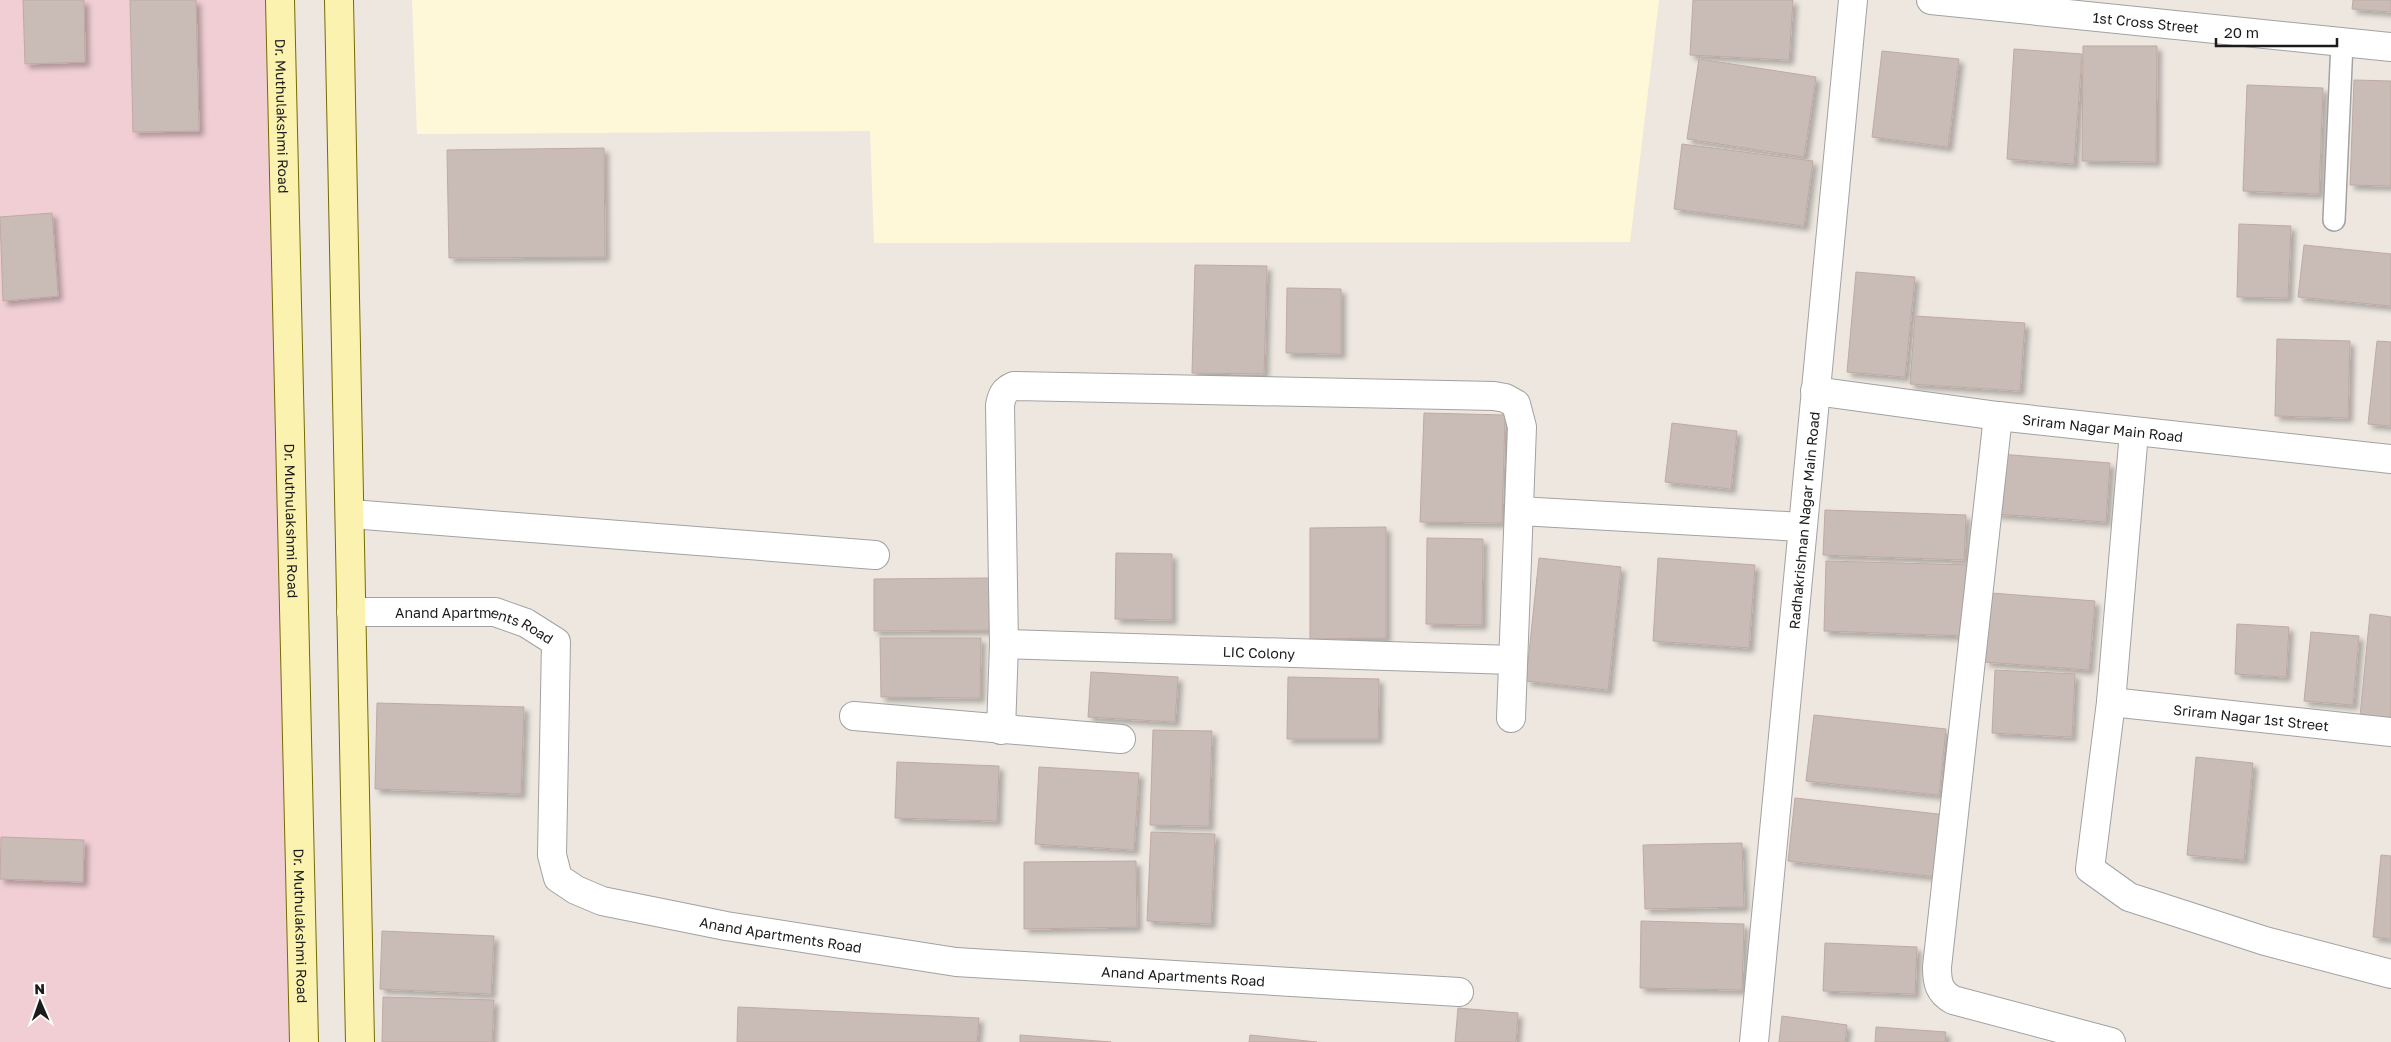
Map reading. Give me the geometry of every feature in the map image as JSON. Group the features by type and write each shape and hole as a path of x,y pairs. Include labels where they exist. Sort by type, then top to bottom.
{"main road":[{"name":"Dr. Muthulakshmi Road","path":"280,0 304,1042"},
{"path":"339,0 351,514 351,612 360,1042"}],"street":[{"name":"Radhakrishnan Nagar Main Road","path":"1754,1042 1853,0"},
{"name":"1st Cross Street","path":"1931,0 2391,47"},
{"path":"1001,730 1004,644 1000,405 1006,389 1014,386 1506,398 1516,404 1522,427 1511,718"},
{"name":"Sriram Nagar Main Road","path":"1815,391 1998,416 2391,459"},
{"path":"1998,416 1938,957 1937,982 1943,994 1953,1000 2111,1042"},
{"path":"2134,432 2111,702 2090,869 2129,897 2265,941 2391,974"},
{"path":"1519,511 1802,527"},
{"path":"351,514 875,555"},
{"name":"Anand Apartments Road","path":"351,612 494,612 526,623 556,642 552,855 558,878 576,890 602,901 726,926 956,962 1459,992"},
{"name":"LIC Colony","path":"1004,644 1513,660"},
{"name":"Sriram Nagar 1st Street","path":"2111,702 2391,732"},
{"path":"854,716 1121,739"}],"lane":[{"path":"2334,220 2342,43"}],"shaded area":[{"path":"0,0 280,0 304,1042 0,1042"},
{"path":"412,0 1659,0 1630,242 874,243 870,131 417,134"}],"building":[{"path":"23,0 84,0 85,62 25,64"},
{"path":"130,0 196,0 199,131 133,132"},
{"path":"1693,0 1793,0 1789,60 1690,55"},
{"path":"2353,0 2391,0 2391,12 2352,9"},
{"path":"2083,46 2157,46 2156,162 2082,161"},
{"path":"2014,49 2082,54 2074,164 2007,159"},
{"path":"1882,51 1959,59 1948,147 1872,137"},
{"path":"1699,59 1816,77 1804,157 1687,139"},
{"path":"2354,80 2391,81 2391,186 2350,185"},
{"path":"2247,85 2323,88 2319,194 2243,191"},
{"path":"1682,144 1813,161 1804,226 1674,209"},
{"path":"604,148 605,257 449,258 447,150"},
{"path":"52,213 58,296 3,301 0,217"},
{"path":"2239,224 2291,226 2288,298 2237,297"},
{"path":"2304,245 2391,254 2391,306 2298,297"},
{"path":"1195,265 1267,266 1264,374 1192,373"},
{"path":"1856,272 1915,277 1905,377 1847,372"},
{"path":"1287,288 1341,289 1341,354 1286,353"},
{"path":"1915,316 2025,323 2020,391 1910,384"},
{"path":"2277,339 2350,341 2348,418 2275,416"},
{"path":"2377,341 2391,342 2391,426 2368,424"},
{"path":"1424,413 1505,415 1502,523 1420,522"},
{"path":"1672,423 1737,431 1731,489 1665,482"},
{"path":"2000,454 2110,463 2106,522 1996,514"},
{"path":"1825,510 1966,515 1964,560 1823,555"},
{"path":"1386,527 1386,638 1310,639 1310,528"},
{"path":"1427,538 1483,539 1482,625 1426,624"},
{"path":"1116,553 1172,554 1172,620 1115,619"},
{"path":"1539,558 1621,567 1608,690 1526,681"},
{"path":"1658,558 1755,565 1749,648 1653,641"},
{"path":"1826,561 1971,565 1968,636 1824,631"},
{"path":"989,578 990,630 874,631 874,579"},
{"path":"1991,593 2095,601 2089,670 1985,662"},
{"path":"2370,614 2391,617 2391,719 2360,716"},
{"path":"2237,624 2289,627 2286,677 2235,674"},
{"path":"2311,632 2359,636 2353,705 2304,701"},
{"path":"880,638 981,638 980,698 881,697"},
{"path":"1995,670 2075,674 2072,737 1992,733"},
{"path":"1091,672 1178,677 1175,722 1088,717"},
{"path":"1288,677 1379,679 1378,739 1287,739"},
{"path":"377,703 524,707 521,794 375,789"},
{"path":"1814,715 1946,729 1939,795 1806,781"},
{"path":"1153,730 1212,731 1209,826 1150,825"},
{"path":"2196,757 2253,763 2244,860 2187,855"},
{"path":"897,762 999,766 997,821 895,818"},
{"path":"1039,767 1139,773 1134,850 1035,844"},
{"path":"1795,798 1947,815 1940,877 1788,861"},
{"path":"1151,832 1215,834 1211,924 1147,921"},
{"path":"1,837 84,840 83,882 0,879"},
{"path":"1742,843 1744,907 1645,909 1643,845"},
{"path":"2381,855 2391,856 2391,939 2373,937"},
{"path":"1136,861 1137,927 1024,929 1024,862"},
{"path":"1641,921 1744,924 1742,990 1640,988"},
{"path":"382,931 494,936 491,994 380,989"},
{"path":"1825,943 1917,947 1915,994 1823,991"},
{"path":"383,997 494,1000 492,1042 382,1042"},
{"path":"738,1007 979,1018 977,1042 737,1042"},
{"path":"1458,1008 1518,1013 1516,1042 1455,1042"},
{"path":"1782,1016 1847,1025 1845,1042 1779,1042"},
{"path":"1876,1027 1946,1032 1945,1042 1875,1042"},
{"path":"1020,1035 1111,1042 1020,1042"},
{"path":"1250,1035 1317,1042 1249,1042"}]}
